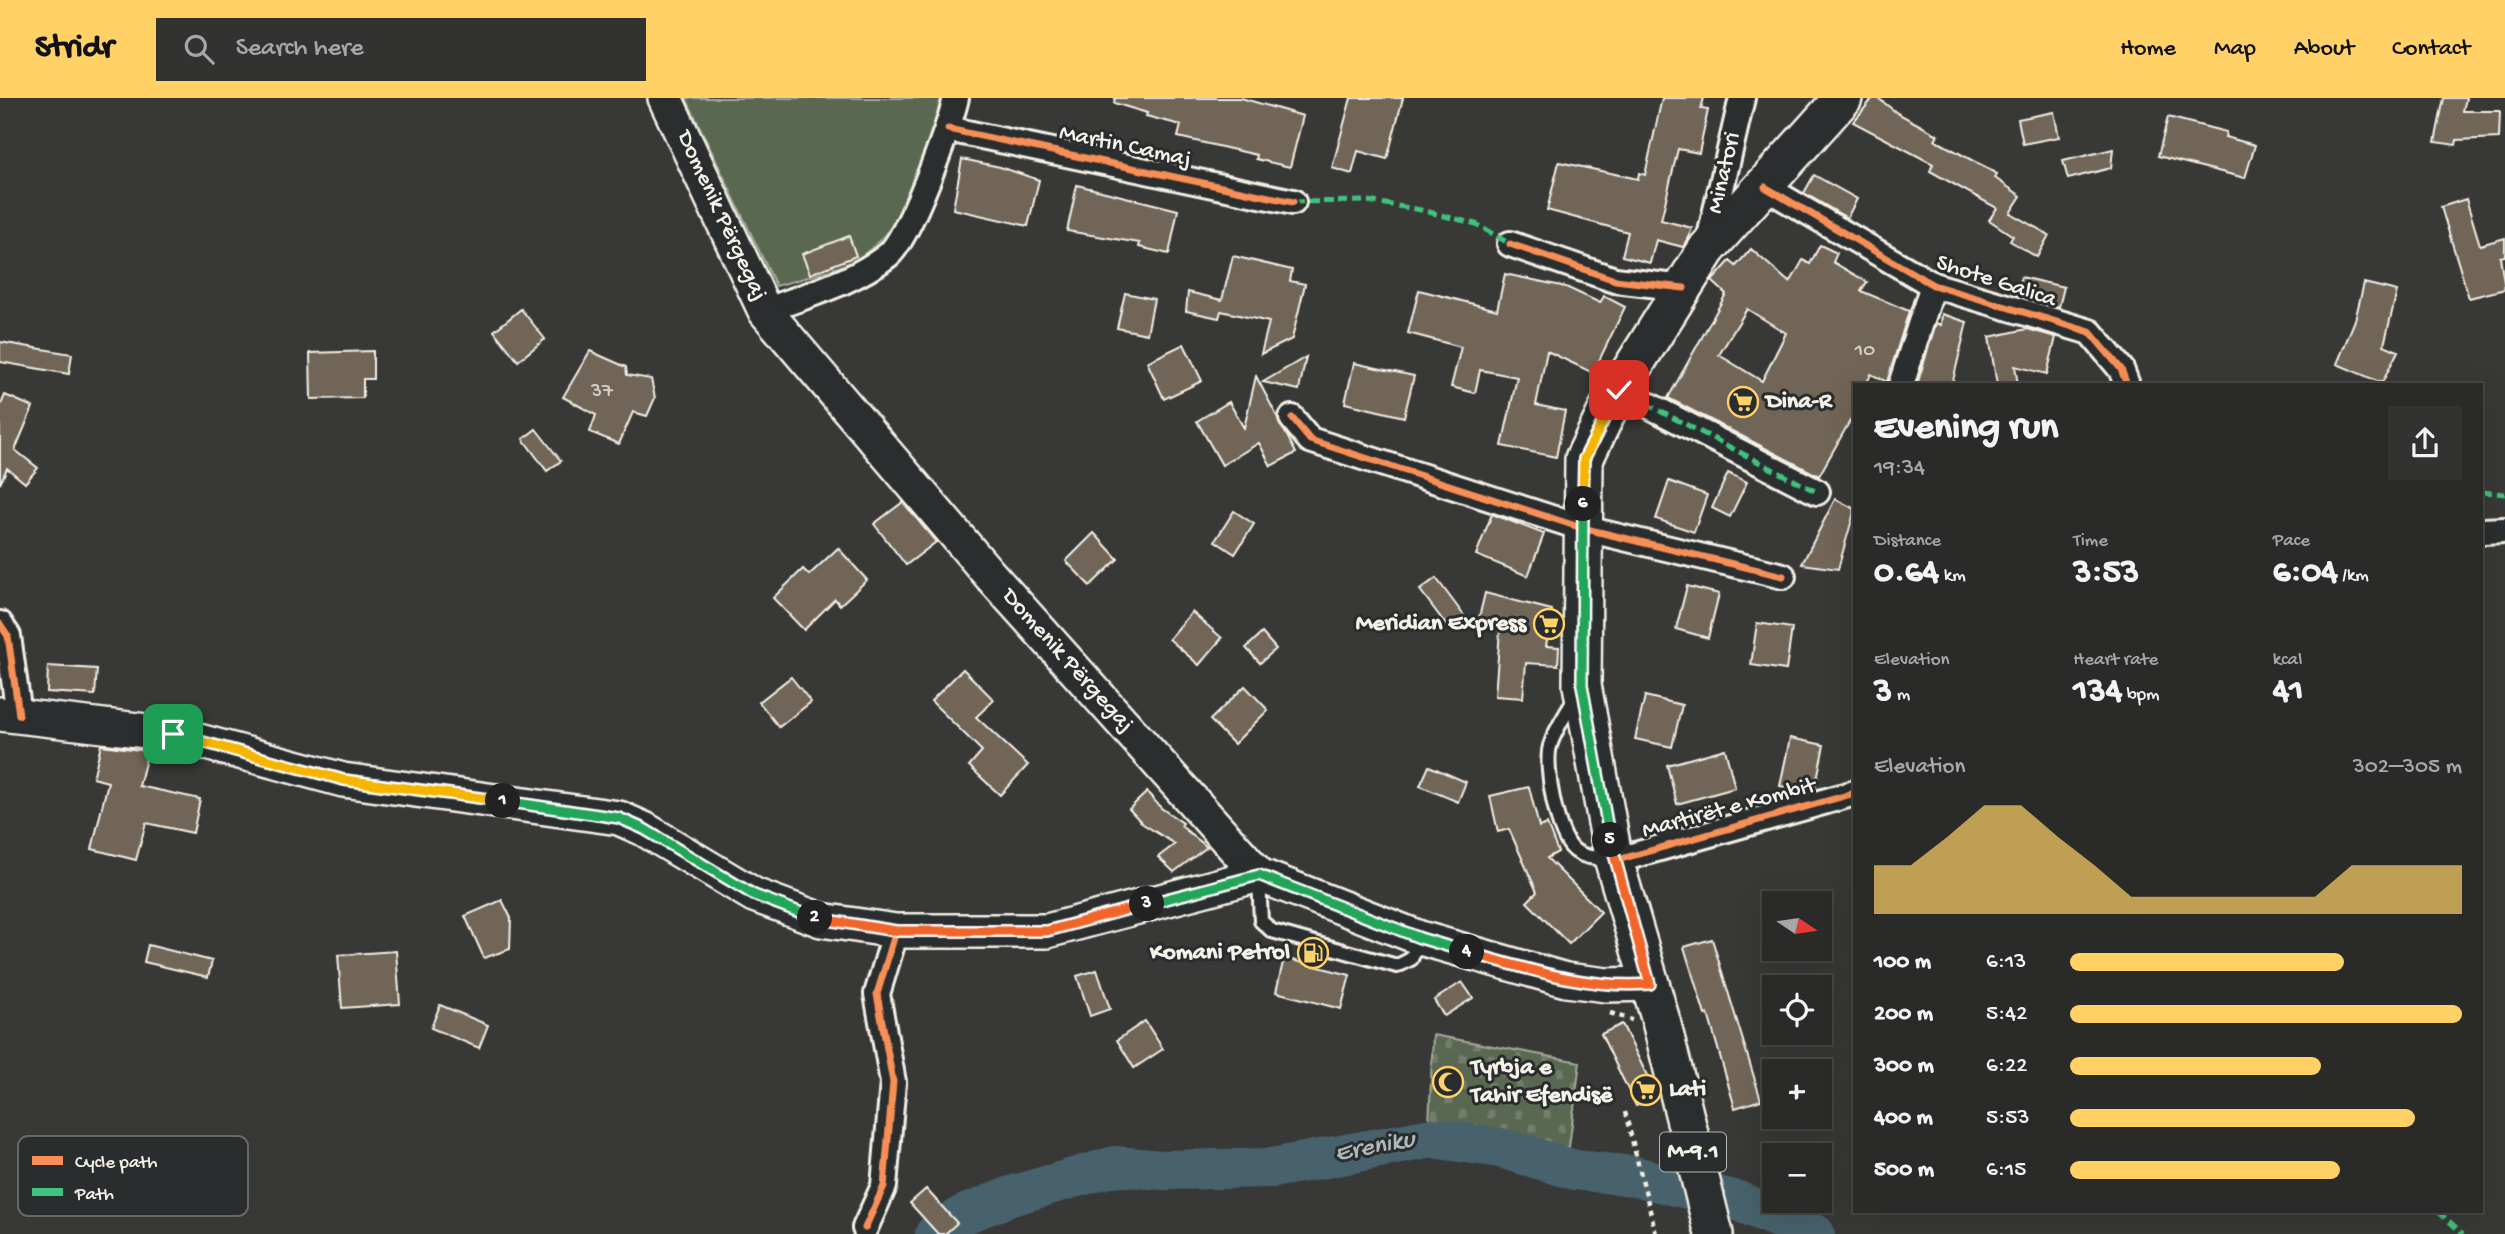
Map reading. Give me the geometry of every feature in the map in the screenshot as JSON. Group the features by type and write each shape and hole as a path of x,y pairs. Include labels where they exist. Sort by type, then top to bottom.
{"main road":[{"name":"Domenik Përgegaj","path":"665,98 765,311 990,575 1259,875 1420,938 1566,980 1607,985 1650,984"},
{"name":"Martirët e Kombit","path":"1650,984 1614,861 1582,685 1584,459 1619,390 1707,249 1843,98"},
{"path":"10,715 173,734 344,780 619,818 644,829 754,895 821,920 896,931 1047,931 1259,875"},
{"name":"M-9.1","path":"1650,984 1714,1234"}],"street":[{"path":"765,311 845,280 890,254 902,236 948,129 956,98"},
{"name":"Minatori","path":"1707,249 1742,98"},
{"name":"Martin Camaj","path":"948,129 1293,202"},
{"name":"Shote Galica","path":"1765,187 1933,285 2090,332 2121,369 2126,383"},
{"path":"1510,244 1615,280 1684,288"},
{"name":"Shote Galica","path":"1902,383 1933,285"},
{"path":"1619,390 1816,492"},
{"path":"1292,418 1310,440 1582,528 1783,576"},
{"path":"2483,531 2505,530"},
{"path":"0,624 8,636 10,715"},
{"name":"Martirët e Kombit","path":"1614,861 1853,794"},
{"path":"866,1228 884,1186 893,1082 877,994 896,931"}],"lane":[{"path":"1259,875 1260,916 1264,926 1272,931 1397,965 1411,959 1420,938"}],"path":[{"path":"1625,1112 1656,1234"}],"green space":[{"path":"686,98 942,98 922,167 899,214 885,235 868,251 849,263 776,286"},
{"path":"1433,1035 1580,1062 1569,1147 1428,1147"}],"building":[{"path":"1115,98 1241,98 1303,116 1290,167 1256,159 1257,155 1178,137 1181,125 1146,116 1147,113 1114,103"},
{"path":"1351,98 1403,98 1387,159 1358,151 1352,174 1332,168"},
{"path":"1662,98 1704,98 1701,109 1708,110 1699,153 1678,149 1661,220 1692,228 1689,237 1683,247 1656,240 1650,263 1622,256 1628,232 1547,210 1559,162 1638,179 1639,173 1645,175"},
{"path":"1873,98 1878,98 1897,113 1938,135 1935,140 1997,174 1995,178 2021,196 2010,213 2049,235 2037,257 2010,241 2013,236 1989,220 1997,208 1930,171 1933,164 1853,122"},
{"path":"2444,98 2466,98 2463,111 2500,111 2499,138 2457,140 2456,145 2435,142"},
{"path":"2054,112 2059,137 2023,144 2018,119"},
{"path":"2168,117 2226,132 2225,137 2255,145 2245,178 2158,156"},
{"path":"2113,149 2111,168 2068,179 2063,161"},
{"path":"962,159 1000,167 1039,180 1028,226 953,209"},
{"path":"1814,175 1857,199 1847,218 1804,193"},
{"path":"1077,185 1178,210 1169,254 1139,247 1140,243 1067,231"},
{"path":"2466,199 2480,245 2505,238 2505,256 2500,257 2505,289 2469,298 2441,207"},
{"path":"849,236 856,256 810,274 802,254"},
{"path":"1820,245 1837,253 1833,262 1867,282 1861,291 1909,311 1887,382 1871,374 1867,383 1853,383 1853,416 1819,476 1668,398 1726,294 1712,281 1730,261 1736,266 1751,249 1790,283 1803,260 1810,264","holes":["1747,309 1786,333 1762,381 1719,355"]},
{"path":"1233,256 1292,270 1290,281 1305,284 1292,339 1261,354 1269,322 1221,311 1219,318 1186,311 1188,292 1222,300"},
{"path":"1505,274 1566,287 1600,303 1604,296 1625,307 1593,373 1547,351 1536,405 1565,411 1556,457 1502,446 1517,377 1480,370 1475,393 1451,387 1461,347 1408,333 1419,290 1497,310"},
{"path":"2021,277 2064,287 2059,307 2016,294"},
{"path":"2364,283 2397,291 2384,345 2398,351 2382,383 2337,364 2355,320"},
{"path":"1125,293 1154,299 1147,334 1117,328"},
{"path":"521,309 545,339 518,361 494,331"},
{"path":"1942,314 1967,322 1952,383 1918,383 1936,323 1941,325"},
{"path":"2027,329 2056,337 2047,374 2015,366 2018,383 1997,383 1989,337"},
{"path":"0,342 72,354 69,374 0,362"},
{"path":"1184,344 1202,381 1164,399 1147,362"},
{"path":"373,351 373,379 363,379 363,398 311,399 310,353"},
{"path":"590,351 626,367 627,375 651,379 655,398 647,416 633,412 619,444 590,432 596,415 563,397"},
{"path":"1306,357 1299,390 1263,382"},
{"path":"1354,363 1414,376 1404,417 1345,403"},
{"path":"1256,376 1296,453 1271,466 1259,443 1222,465 1197,421 1229,402 1244,428"},
{"path":"5,395 33,407 15,450 38,468 25,483 7,468 0,484 0,407"},
{"path":"536,429 561,461 547,471 523,439"},
{"path":"1728,473 1747,482 1730,517 1712,508"},
{"path":"1669,481 1707,495 1694,532 1656,519"},
{"path":"1835,499 1853,508 1838,569 1802,564"},
{"path":"903,502 936,542 906,565 874,524"},
{"path":"1234,511 1254,524 1235,554 1215,541"},
{"path":"1492,514 1544,534 1528,576 1476,555"},
{"path":"1094,533 1118,559 1090,586 1066,561"},
{"path":"838,548 867,580 840,605 835,599 804,630 773,598 803,569 809,575"},
{"path":"1436,578 1471,625 1453,622 1447,626 1420,590"},
{"path":"1687,586 1719,594 1708,638 1676,629"},
{"path":"1485,593 1552,610 1546,646 1559,647 1558,665 1526,663 1523,698 1495,696 1500,630 1477,626"},
{"path":"1192,612 1222,638 1199,665 1169,639"},
{"path":"1757,623 1792,628 1786,670 1751,665"},
{"path":"1262,633 1276,649 1260,663 1246,648"},
{"path":"48,666 97,669 95,695 47,692"},
{"path":"963,669 994,700 976,717 1028,765 1000,795 969,766 982,751 931,701"},
{"path":"791,677 811,702 779,727 759,702"},
{"path":"1245,686 1268,710 1234,744 1210,720"},
{"path":"1645,696 1682,705 1672,747 1635,739"},
{"path":"1790,738 1824,745 1815,789 1807,791 1780,786"},
{"path":"101,745 148,751 139,786 200,799 193,833 146,823 136,860 92,849 108,782 93,778"},
{"path":"1725,749 1735,788 1677,804 1667,765"},
{"path":"1429,766 1466,782 1458,802 1420,786"},
{"path":"1529,787 1539,827 1547,824 1558,852 1547,858 1601,912 1569,944 1527,902 1537,892 1509,829 1498,832 1490,796"},
{"path":"1147,792 1161,808 1183,823 1181,826 1207,847 1174,872 1158,857 1175,844 1143,824 1129,809"},
{"path":"502,900 511,918 510,949 484,958 465,916"},
{"path":"1712,939 1761,1100 1735,1108 1708,1014 1705,1015 1684,947"},
{"path":"148,945 212,961 208,977 144,962"},
{"path":"396,951 400,1004 342,1008 338,955"},
{"path":"1284,958 1350,975 1341,1009 1276,992"},
{"path":"1097,970 1110,1009 1090,1016 1077,976"},
{"path":"1462,982 1473,998 1444,1016 1434,1000"},
{"path":"440,1005 488,1025 479,1048 431,1028"},
{"path":"1145,1021 1163,1049 1134,1068 1117,1040"},
{"path":"1622,1024 1657,1096 1636,1106 1601,1034"},
{"path":"926,1189 957,1223 945,1234 938,1234 910,1203"}],"waterway":[{"name":"Ereniku","path":"935,1234 965,1214 1011,1196 1115,1166 1162,1170 1272,1168 1432,1138 1501,1148 1575,1170 1634,1176 1738,1201 1815,1234"}],"marked path":[{"path":"1293,202 1368,201 1421,210 1476,224 1510,244"},
{"path":"1619,390 1817,492"},
{"path":"2483,492 2505,494"},
{"path":"2440,1213 2463,1234"}],"cycle path":[{"path":"948,129 1293,202"},
{"path":"1765,187 1933,285 2090,332 2121,369 2126,383"},
{"path":"1510,244 1615,280 1684,288"},
{"path":"1292,418 1310,440 1582,528 1783,576"},
{"path":"0,624 8,636 19,715"},
{"path":"1614,861 1853,794"},
{"path":"865,1228 884,1186 893,1082 877,994 896,931"}],"place":[{"name":"Dina-R","path":"1743,402"},
{"name":"Meridian Express","path":"1549,624"},
{"name":"Komani Petrol","path":"1313,953"},
{"name":"Tyrbja e Tahir Efendisë","path":"1448,1082"},
{"name":"Lati","path":"1646,1090"}],"route":[{"path":"173,734 344,780 593,812 619,818 644,829 754,895 821,920 896,931 1047,931 1259,875 1297,893 1420,938 1566,980 1607,985 1650,984 1614,861 1582,685 1584,459 1619,390"}]}
